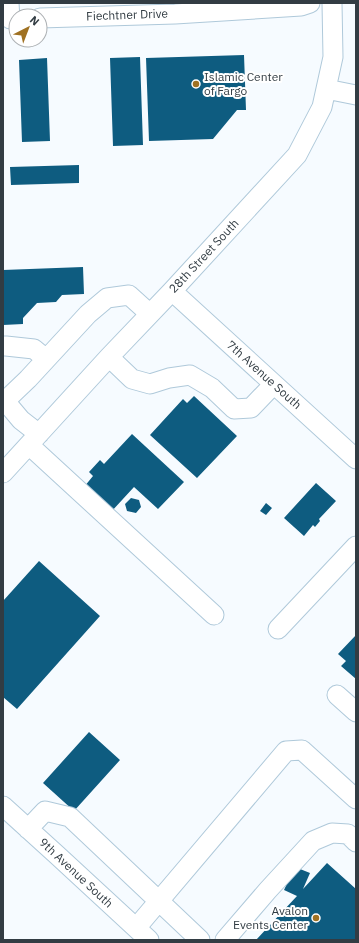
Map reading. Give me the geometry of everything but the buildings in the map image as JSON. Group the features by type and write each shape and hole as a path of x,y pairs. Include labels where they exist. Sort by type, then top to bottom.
{"street":[{"name":"Fiechtner Drive","path":"48,18 175,14 234,6 301,6 310,3"},
{"name":"28th Street South","path":"3,473 296,155 322,107 334,58 332,3"},
{"path":"326,89 356,95"},
{"name":"7th Avenue South","path":"172,291 356,458"},
{"path":"150,314 129,294 107,298 88,314 28,379 4,400 21,420 34,439 214,615"},
{"path":"3,346 34,349 46,359"},
{"path":"109,357 132,379 150,384 169,378 190,375 212,388 234,409 252,408 274,384"},
{"path":"278,629 356,546"},
{"path":"337,695 356,712"},
{"path":"142,934 159,901 286,750 302,750 356,799"},
{"name":"9th Avenue South","path":"3,806 142,934"},
{"path":"28,829 45,811 70,818 200,940"},
{"path":"225,940 313,841 332,833 348,834 356,842"}],"place":[{"name":"Islamic Center of Fargo","path":"196,84"},
{"name":"Avalon Events Center","path":"316,918"}]}
